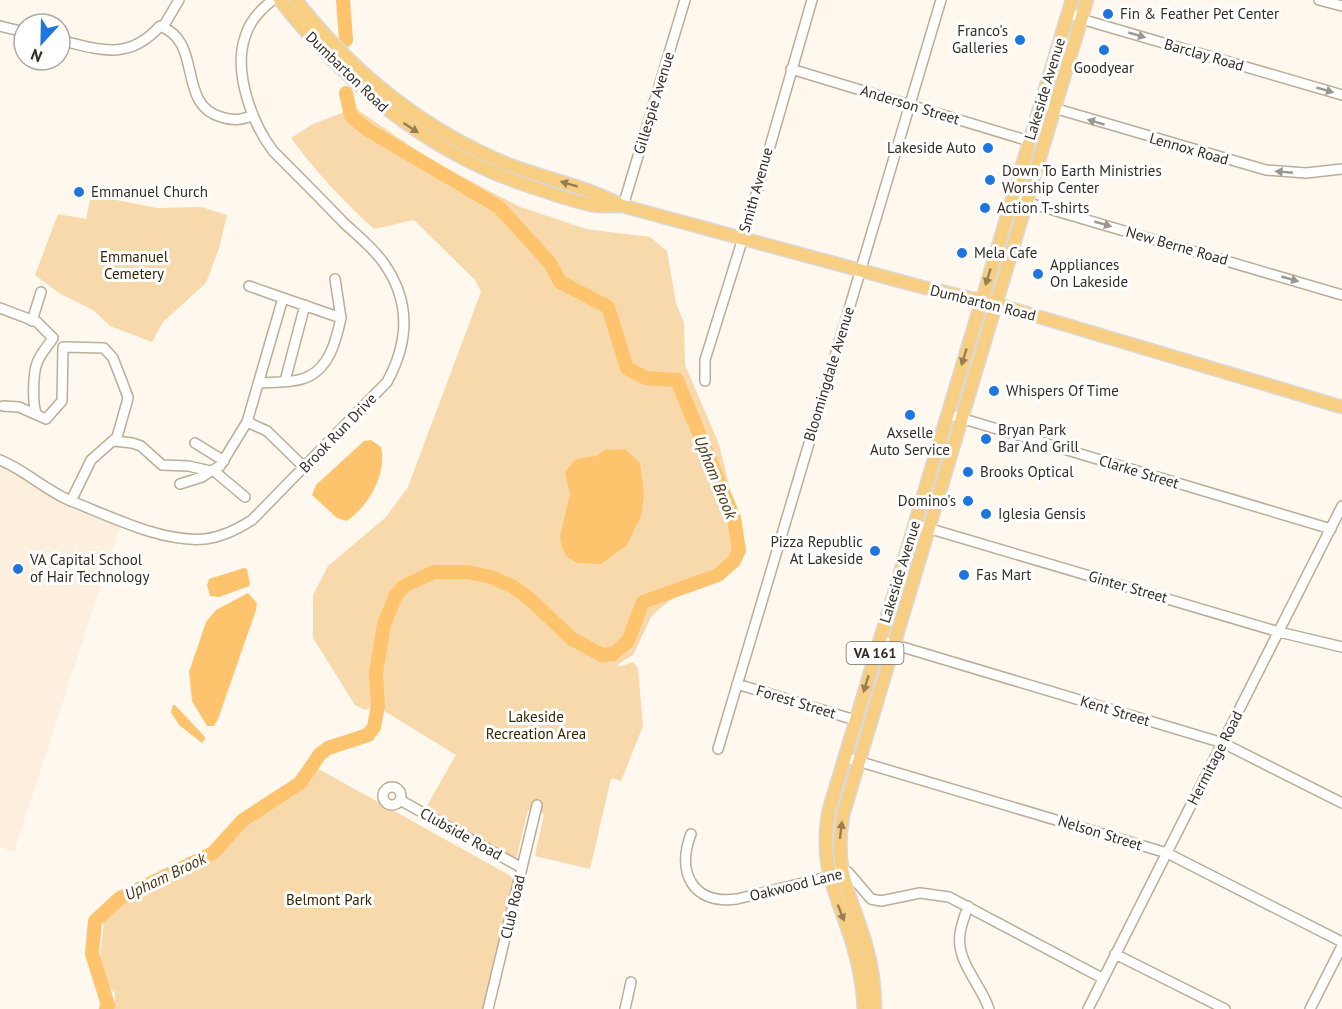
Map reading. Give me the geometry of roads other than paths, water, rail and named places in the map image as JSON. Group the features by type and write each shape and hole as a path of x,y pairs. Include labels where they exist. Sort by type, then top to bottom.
{"main road":[{"name":"Dumbarton Road","path":"280,0 315,44 358,87 393,115 435,143 482,168 524,185 593,205 623,206"},
{"name":"Dumbarton Road","path":"296,0 325,35 360,71 423,120 473,149 507,164 596,192 623,206 860,271 996,304 1342,407"},
{"name":"Lakeside Avenue","path":"875,1009 874,983 868,951 842,872 841,828 858,761 1087,0"},
{"name":"Lakeside Avenue","path":"864,1009 856,958 829,876 826,826 832,796 1070,5"}],"street":[{"path":"72,43 119,51 142,43 160,26 163,27 179,0"},
{"name":"Brook Run Drive","path":"0,460 18,468 70,501 167,536 207,538 230,532 252,520 387,382 400,355 403,340 405,315 397,285 382,260 273,151 252,116 246,94 242,60 243,44 251,24 273,0"},
{"name":"Gillespie Avenue","path":"623,206 685,0"},
{"name":"Smith Avenue","path":"705,381 705,360 812,0"},
{"name":"Bloomingdale Avenue","path":"718,749 941,0"},
{"path":"1319,0 1342,6"},
{"name":"Barclay Road","path":"1070,5 1081,19 1342,95"},
{"path":"163,27 176,38 188,59 196,98 208,112 234,121 252,116"},
{"name":"Anderson Street","path":"791,69 1029,141"},
{"name":"Lennox Road","path":"1040,104 1266,170 1306,173 1342,169"},
{"name":"New Berne Road","path":"1012,198 1342,295"},
{"path":"258,384 302,379 315,371 330,355 335,345 341,318 335,279"},
{"path":"249,286 341,318"},
{"path":"32,321 41,292"},
{"path":"180,484 202,477 220,466 247,423 283,298"},
{"path":"285,381 305,305"},
{"path":"0,308 37,322 63,347 104,348 113,358 128,397 114,441 91,460 70,501"},
{"path":"37,415 34,409 36,367 38,360 53,338"},
{"path":"3,406 19,407 46,419 62,401 63,347"},
{"name":"Clarke Street","path":"947,414 1331,529"},
{"path":"247,423 267,431 304,468"},
{"path":"114,441 141,446 162,465 188,466 212,471 245,497"},
{"path":"195,443 224,461"},
{"name":"Hermitage Road","path":"1088,1009 1342,506"},
{"name":"Ginter Street","path":"914,524 1279,632 1342,647"},
{"name":"Kent Street","path":"879,640 1223,744 1342,803"},
{"name":"Forest Street","path":"737,684 855,720"},
{"name":"Nelson Street","path":"844,757 1167,853 1342,944"},
{"name":"Clubside Road","path":"400,800 522,868"},
{"name":"Club Road","path":"488,1009 537,805"},
{"name":"Oakwood Lane","path":"691,834 686,850 687,877 696,889 713,899 737,899 842,872 851,873 862,891 871,899 881,901 930,893 953,898 1102,978"},
{"path":"968,906 959,945 964,962 984,995 989,1009"},
{"path":"1310,1009 1342,944"},
{"path":"1115,954 1225,1009"},
{"path":"625,1009 631,982"}],"waterway":[{"name":"Upham Brook","path":"343,0 346,40"},
{"name":"Upham Brook","path":"106,1009 108,1005 92,954 95,921 120,898 213,853 243,820 300,783 320,754 328,748 368,735 374,727 378,706 376,673 384,624 396,595 404,586 434,572 468,572 491,577 512,586 531,600 572,639 602,655 613,654 628,641 643,602 718,575 734,561 739,550 734,518 677,380 646,378 627,368 608,307 560,282 550,263 499,207 368,130 351,116 346,93"}],"place":[{"name":"Fin & Feather Pet Center","path":"1108,14"},
{"name":"Franco's Galleries","path":"1020,40"},
{"name":"Goodyear","path":"1104,50"},
{"name":"Lakeside Auto","path":"988,148"},
{"name":"Down To Earth Ministries Worship Center","path":"990,180"},
{"name":"Emmanuel Church","path":"79,192"},
{"name":"Action T-shirts","path":"985,208"},
{"name":"Mela Cafe","path":"962,253"},
{"name":"Appliances On Lakeside","path":"1038,274"},
{"name":"Whispers Of Time","path":"994,391"},
{"name":"Axselle Auto Service","path":"910,415"},
{"name":"Bryan Park Bar And Grill","path":"986,439"},
{"name":"Brooks Optical","path":"968,472"},
{"name":"Domino's","path":"968,501"},
{"name":"Iglesia Gensis","path":"986,514"},
{"name":"Pizza Republic At Lakeside","path":"875,551"},
{"name":"VA Capital School of Hair Technology","path":"18,569"},
{"name":"Fas Mart","path":"964,575"}],"park label":[{"name":"Emmanuel Cemetery","path":"134,266"},
{"name":"Lakeside Recreation Area","path":"536,726"},
{"name":"Belmont Park","path":"329,900"}]}
